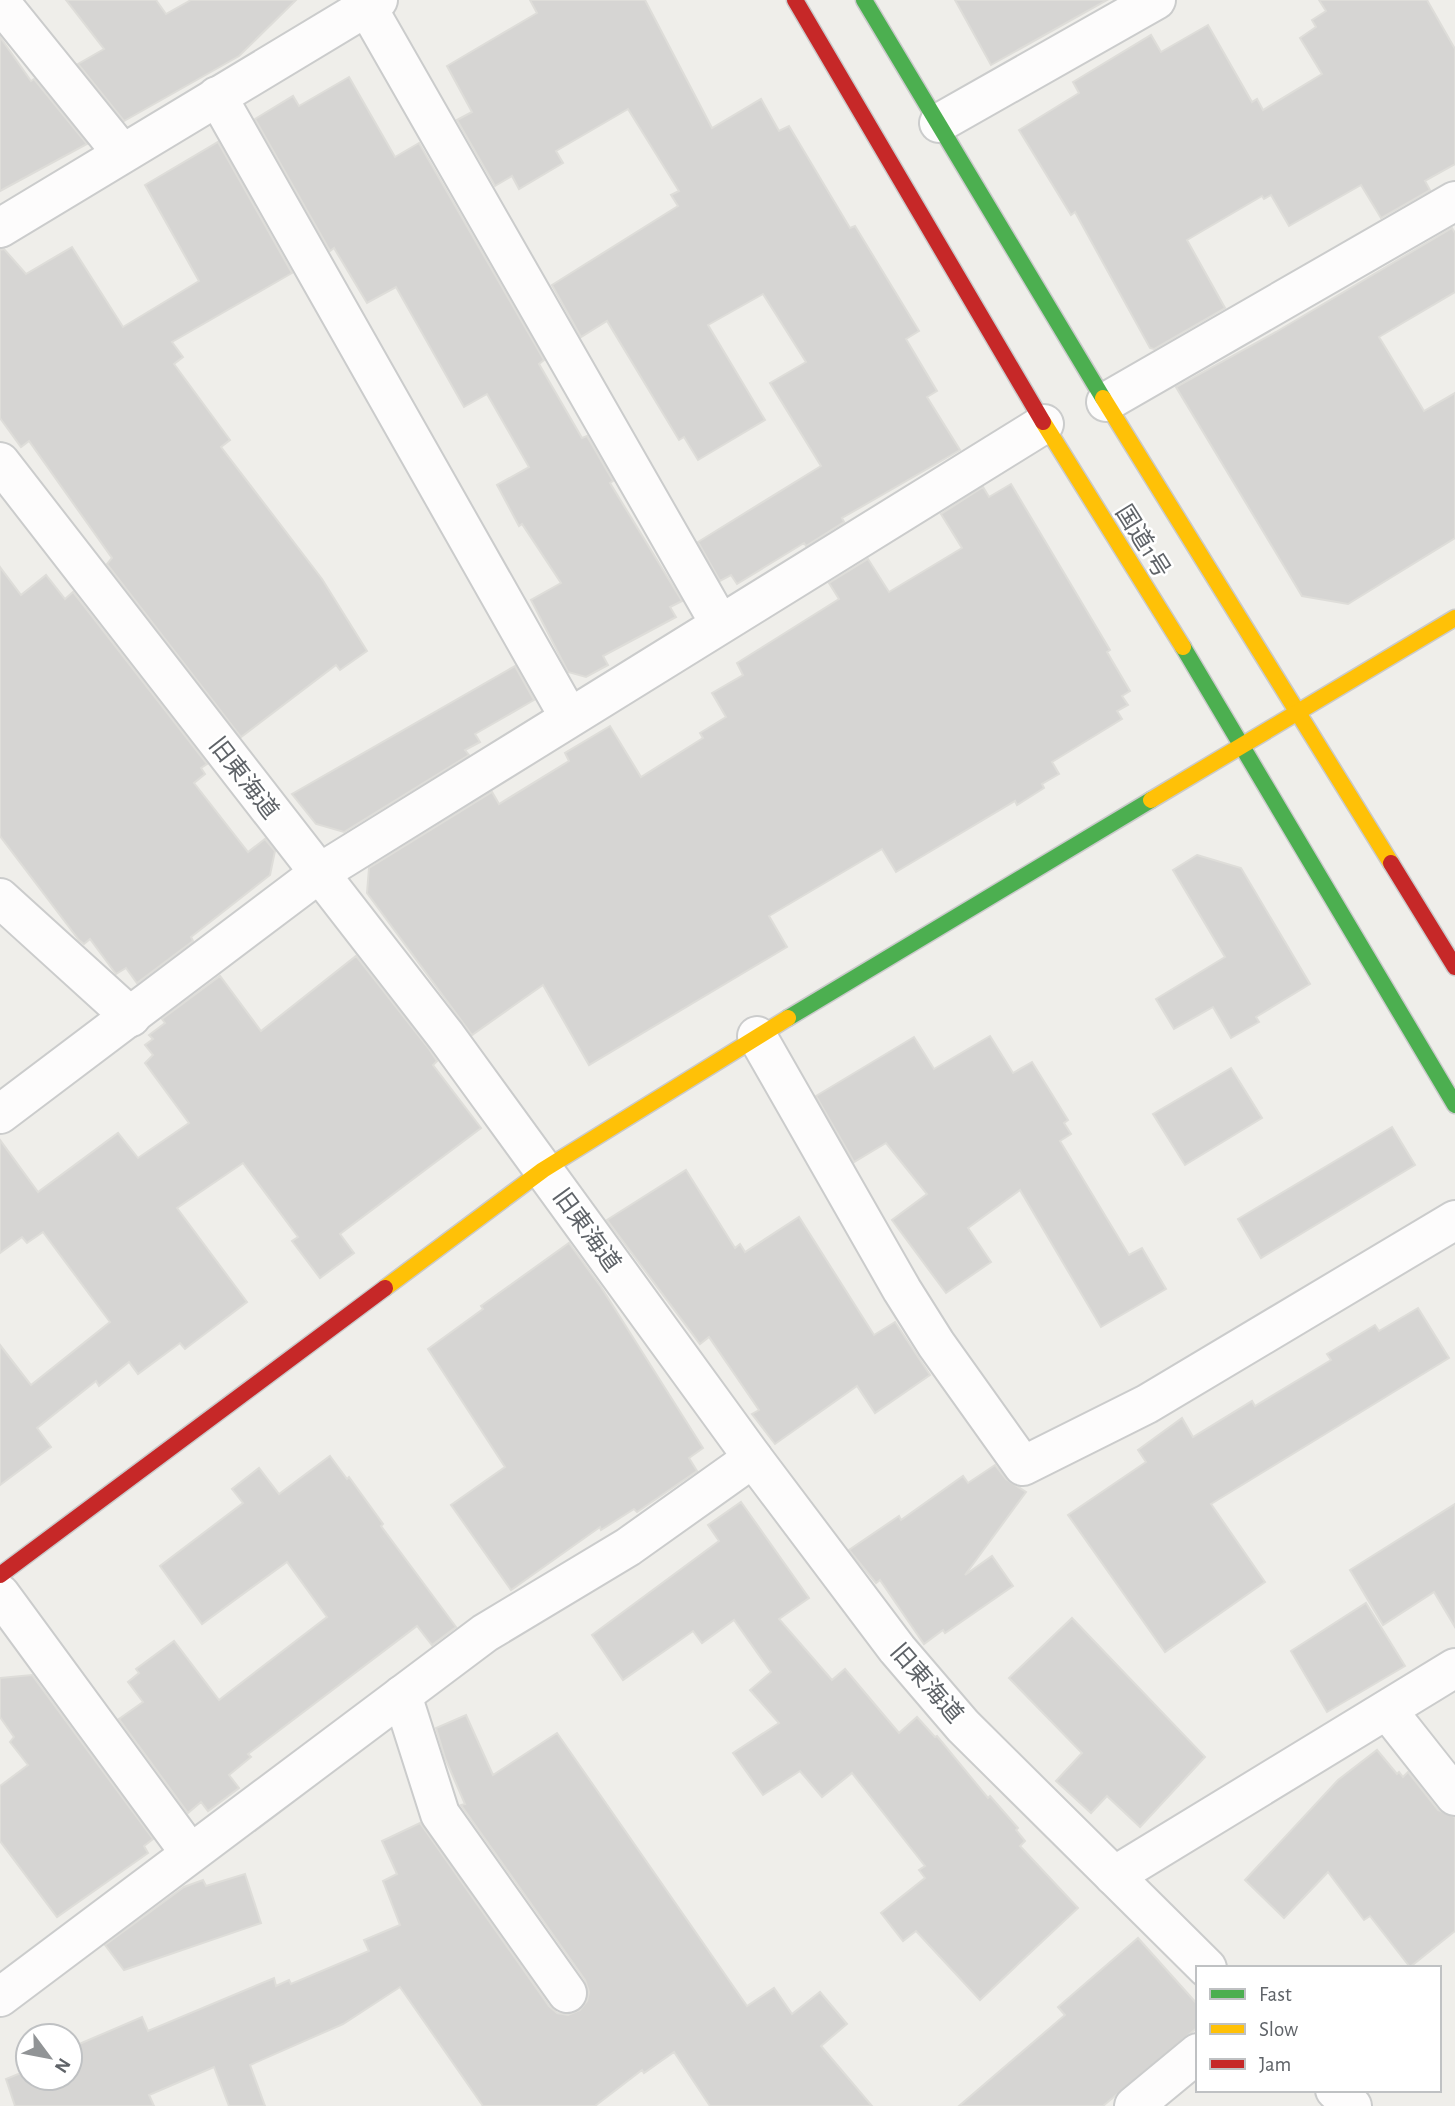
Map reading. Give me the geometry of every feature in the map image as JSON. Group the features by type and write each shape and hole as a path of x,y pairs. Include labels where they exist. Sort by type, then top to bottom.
{"main road":[{"name":"国道1号","path":"795,0 1044,424 1242,743 1455,1105"},
{"name":"国道1号","path":"864,0 1106,402 1455,967"},
{"path":"0,1574 543,1170 757,1036 1242,743 1455,618"}],"street":[{"path":"939,123 1156,0"},
{"path":"0,2 122,153"},
{"path":"0,228 370,2 720,624"},
{"path":"217,96 569,717"},
{"path":"1106,402 1455,201"},
{"path":"0,1114 318,874 1044,424"},
{"name":"旧東海道","path":"0,462 446,1037 753,1458 897,1648 947,1706 1205,1966"},
{"path":"0,898 131,1017"},
{"path":"757,1036 902,1290 1023,1466 1147,1404 1455,1220"},
{"path":"0,1997 485,1633 628,1547 753,1458"},
{"path":"0,1594 190,1853"},
{"path":"1114,1876 1455,1668"},
{"path":"402,1695 440,1814 567,1993"},
{"path":"1387,1710 1455,1796"},
{"path":"1134,2106 1196,2055"},
{"path":"1337,2092 1352,2106"}],"building":[{"path":"66,0 156,0 166,14 191,0 296,0 239,56 124,121 78,64 104,49"},
{"path":"530,0 645,0 712,128 761,99 779,131 789,126 850,228 855,226 919,331 906,339 937,391 927,397 960,450 842,518 844,522 806,546 804,543 737,584 731,575 720,581 698,542 821,466 770,383 806,362 763,294 708,325 765,420 698,460 684,437 679,440 607,321 581,337 552,285 678,206 671,195 679,191 628,109 556,151 563,163 519,189 512,176 495,186 457,120 472,112 447,66 537,13"},
{"path":"955,0 1107,0 991,65"},
{"path":"1319,0 1427,0 1455,49 1455,164 1425,181 1430,190 1381,218 1361,185 1289,226 1271,195 1264,199 1262,196 1187,240 1225,308 1154,349 1150,348 1075,212 1071,215 1019,130 1079,93 1073,82 1151,35 1161,52 1208,25 1252,102 1257,99 1263,110 1322,74 1300,38 1316,27 1312,20 1326,11"},
{"path":"0,37 31,81 34,79 87,144 0,191"},
{"path":"349,77 395,157 419,143 544,360 539,364 582,438 587,436 613,481 610,483 682,601 670,607 676,617 603,656 608,665 586,677 568,672 531,600 561,583 522,524 519,526 497,485 529,467 487,394 464,407 396,287 367,303 334,248 330,251 255,119 293,96 299,106"},
{"path":"218,142 292,273 172,342 183,357 174,364 230,440 221,447 322,579 367,651 340,670 336,665 241,737 107,564 112,558 29,441 21,447 0,418 0,250 4,249 26,274 72,247 123,327 199,281 145,185"},
{"path":"1452,228 1455,233 1455,292 1379,337 1424,411 1455,393 1455,538 1348,604 1302,596 1176,387 1276,332"},
{"path":"1011,484 1110,650 1107,652 1130,691 1122,696 1128,705 1117,711 1122,719 1052,762 1059,774 1042,784 1044,788 1017,805 1015,801 896,872 882,849 769,916 787,947 589,1065 543,985 472,1035 367,893 369,868 492,792 499,804 569,761 565,753 610,726 641,777 703,738 700,733 726,717 712,693 743,675 737,663 839,599 829,583 868,559 889,592 962,548 941,514 983,487 989,497"},
{"path":"0,567 21,595 46,575 65,599 73,592 207,764 201,768 205,774 194,783 248,852 265,839 275,851 270,875 191,937 193,941 137,983 126,968 116,974 90,939 84,944 79,940 0,836"},
{"path":"515,666 534,700 475,734 480,742 465,750 469,755 344,832 316,824 292,794"},
{"path":"1197,855 1241,868 1310,984 1256,1017 1259,1022 1231,1038 1213,1007 1174,1029 1156,999 1225,957 1173,870"},
{"path":"356,956 429,1049 437,1061 433,1065 481,1128 340,1234 354,1253 320,1278 292,1241 298,1237 243,1163 177,1208 247,1302 185,1349 180,1343 138,1374 129,1362 99,1386 96,1381 37,1428 51,1447 0,1485 0,1345 31,1385 110,1322 43,1232 27,1243 22,1237 0,1253 0,1140 38,1192 118,1133 138,1158 189,1123 145,1063 153,1055 145,1045 153,1039 149,1035 165,1023 162,1019 220,976 261,1031"},
{"path":"990,1036 1013,1073 1032,1062 1068,1120 1064,1123 1071,1134 1060,1141 1129,1255 1142,1248 1166,1289 1101,1327 1020,1190 968,1228 991,1262 946,1293 892,1220 927,1194 886,1143 854,1162 816,1096 914,1037 934,1069"},
{"path":"1231,1068 1262,1118 1185,1165 1153,1114"},
{"path":"1392,1127 1415,1165 1261,1258 1238,1219"},
{"path":"686,1170 735,1248 740,1244 745,1252 799,1217 874,1335 895,1322 930,1375 875,1413 857,1386 775,1444 752,1414 759,1410 709,1337 700,1344 607,1220"},
{"path":"569,1243 601,1287 703,1448 689,1458 697,1471 637,1512 634,1509 601,1530 600,1527 511,1590 451,1505 505,1467 428,1349 483,1309 481,1306"},
{"path":"1418,1308 1449,1358 1211,1504 1265,1582 1165,1652 1068,1515 1146,1462 1138,1450 1182,1418 1193,1437 1252,1401 1255,1406 1331,1360 1327,1354 1375,1325 1379,1331"},
{"path":"330,1456 347,1479 349,1477 383,1524 381,1526 456,1627 432,1645 417,1626 248,1754 251,1757 229,1775 239,1788 208,1811 201,1802 188,1813 119,1719 143,1702 128,1682 139,1673 136,1669 174,1641 219,1700 327,1617 287,1562 202,1624 160,1566 243,1503 232,1489 259,1468 279,1494"},
{"path":"995,1465 1006,1479 1026,1492 965,1575 992,1556 1013,1586 945,1633 943,1630 924,1644 880,1580 876,1583 849,1550 899,1516 901,1520 963,1476 968,1483"},
{"path":"741,1502 809,1598 779,1619 832,1680 845,1669 899,1733 917,1717 935,1737 937,1736 988,1798 990,1796 1018,1828 1016,1830 1025,1841 1020,1846 1078,1908 980,2000 916,1931 903,1941 881,1913 925,1878 919,1870 925,1866 852,1773 822,1797 800,1771 763,1795 733,1753 779,1723 750,1690 771,1672 734,1620 702,1643 693,1631 623,1680 592,1635 719,1541 708,1525"},
{"path":"1455,1504 1455,1627 1434,1592 1383,1625 1350,1570"},
{"path":"1366,1603 1405,1666 1327,1712 1291,1651"},
{"path":"1072,1618 1205,1757 1140,1827 1107,1796 1091,1813 1056,1781 1082,1753 1009,1678"},
{"path":"32,1675 153,1839 144,1846 148,1853 57,1917 0,1841 0,1786 28,1765 10,1742 14,1737 0,1717 0,1678"},
{"path":"466,1715 493,1775 557,1733 747,2006 774,1988 792,2014 820,1992 847,2024 821,2046 872,2106 710,2106 674,2052 644,2073 642,2070 595,2106 483,2106 400,1987 343,2024 250,2065 265,2106 229,2106 214,2067 149,2095 154,2106 15,2106 6,2079 14,2076 14,2092 84,2092 84,2042 142,2017 148,2031 274,1978 276,1986 289,1980 291,1984 369,1951 364,1940 400,1925 383,1881 397,1874 382,1841 420,1823 549,2006 557,2013 568,2015 580,2010 587,2001 589,1992 585,1980 461,1805 465,1804 445,1758 436,1728"},
{"path":"1377,1750 1397,1774 1399,1772 1403,1777 1408,1772 1438,1810 1455,1817 1455,1931 1411,1966 1370,1916 1364,1920 1328,1872 1284,1918 1245,1880 1338,1780"},
{"path":"245,1874 261,1923 124,1970 105,1945 184,1887 203,1880 206,1886"},
{"path":"1138,1938 1196,2003 1196,2029 1103,2106 959,2106 1065,2015 1058,2007"}],"traffic: fast":[{"path":"864,0 1103,398"},
{"path":"1183,647 1455,1105"},
{"path":"788,1018 1151,800"}],"traffic: slow":[{"path":"1103,398 1391,863"},
{"path":"1043,422 1183,647"},
{"path":"1151,800 1455,618"},
{"path":"385,1288 543,1170 788,1018"}],"traffic: jam":[{"path":"795,0 1043,422"},
{"path":"1391,863 1455,967"},
{"path":"0,1575 385,1288"}]}
